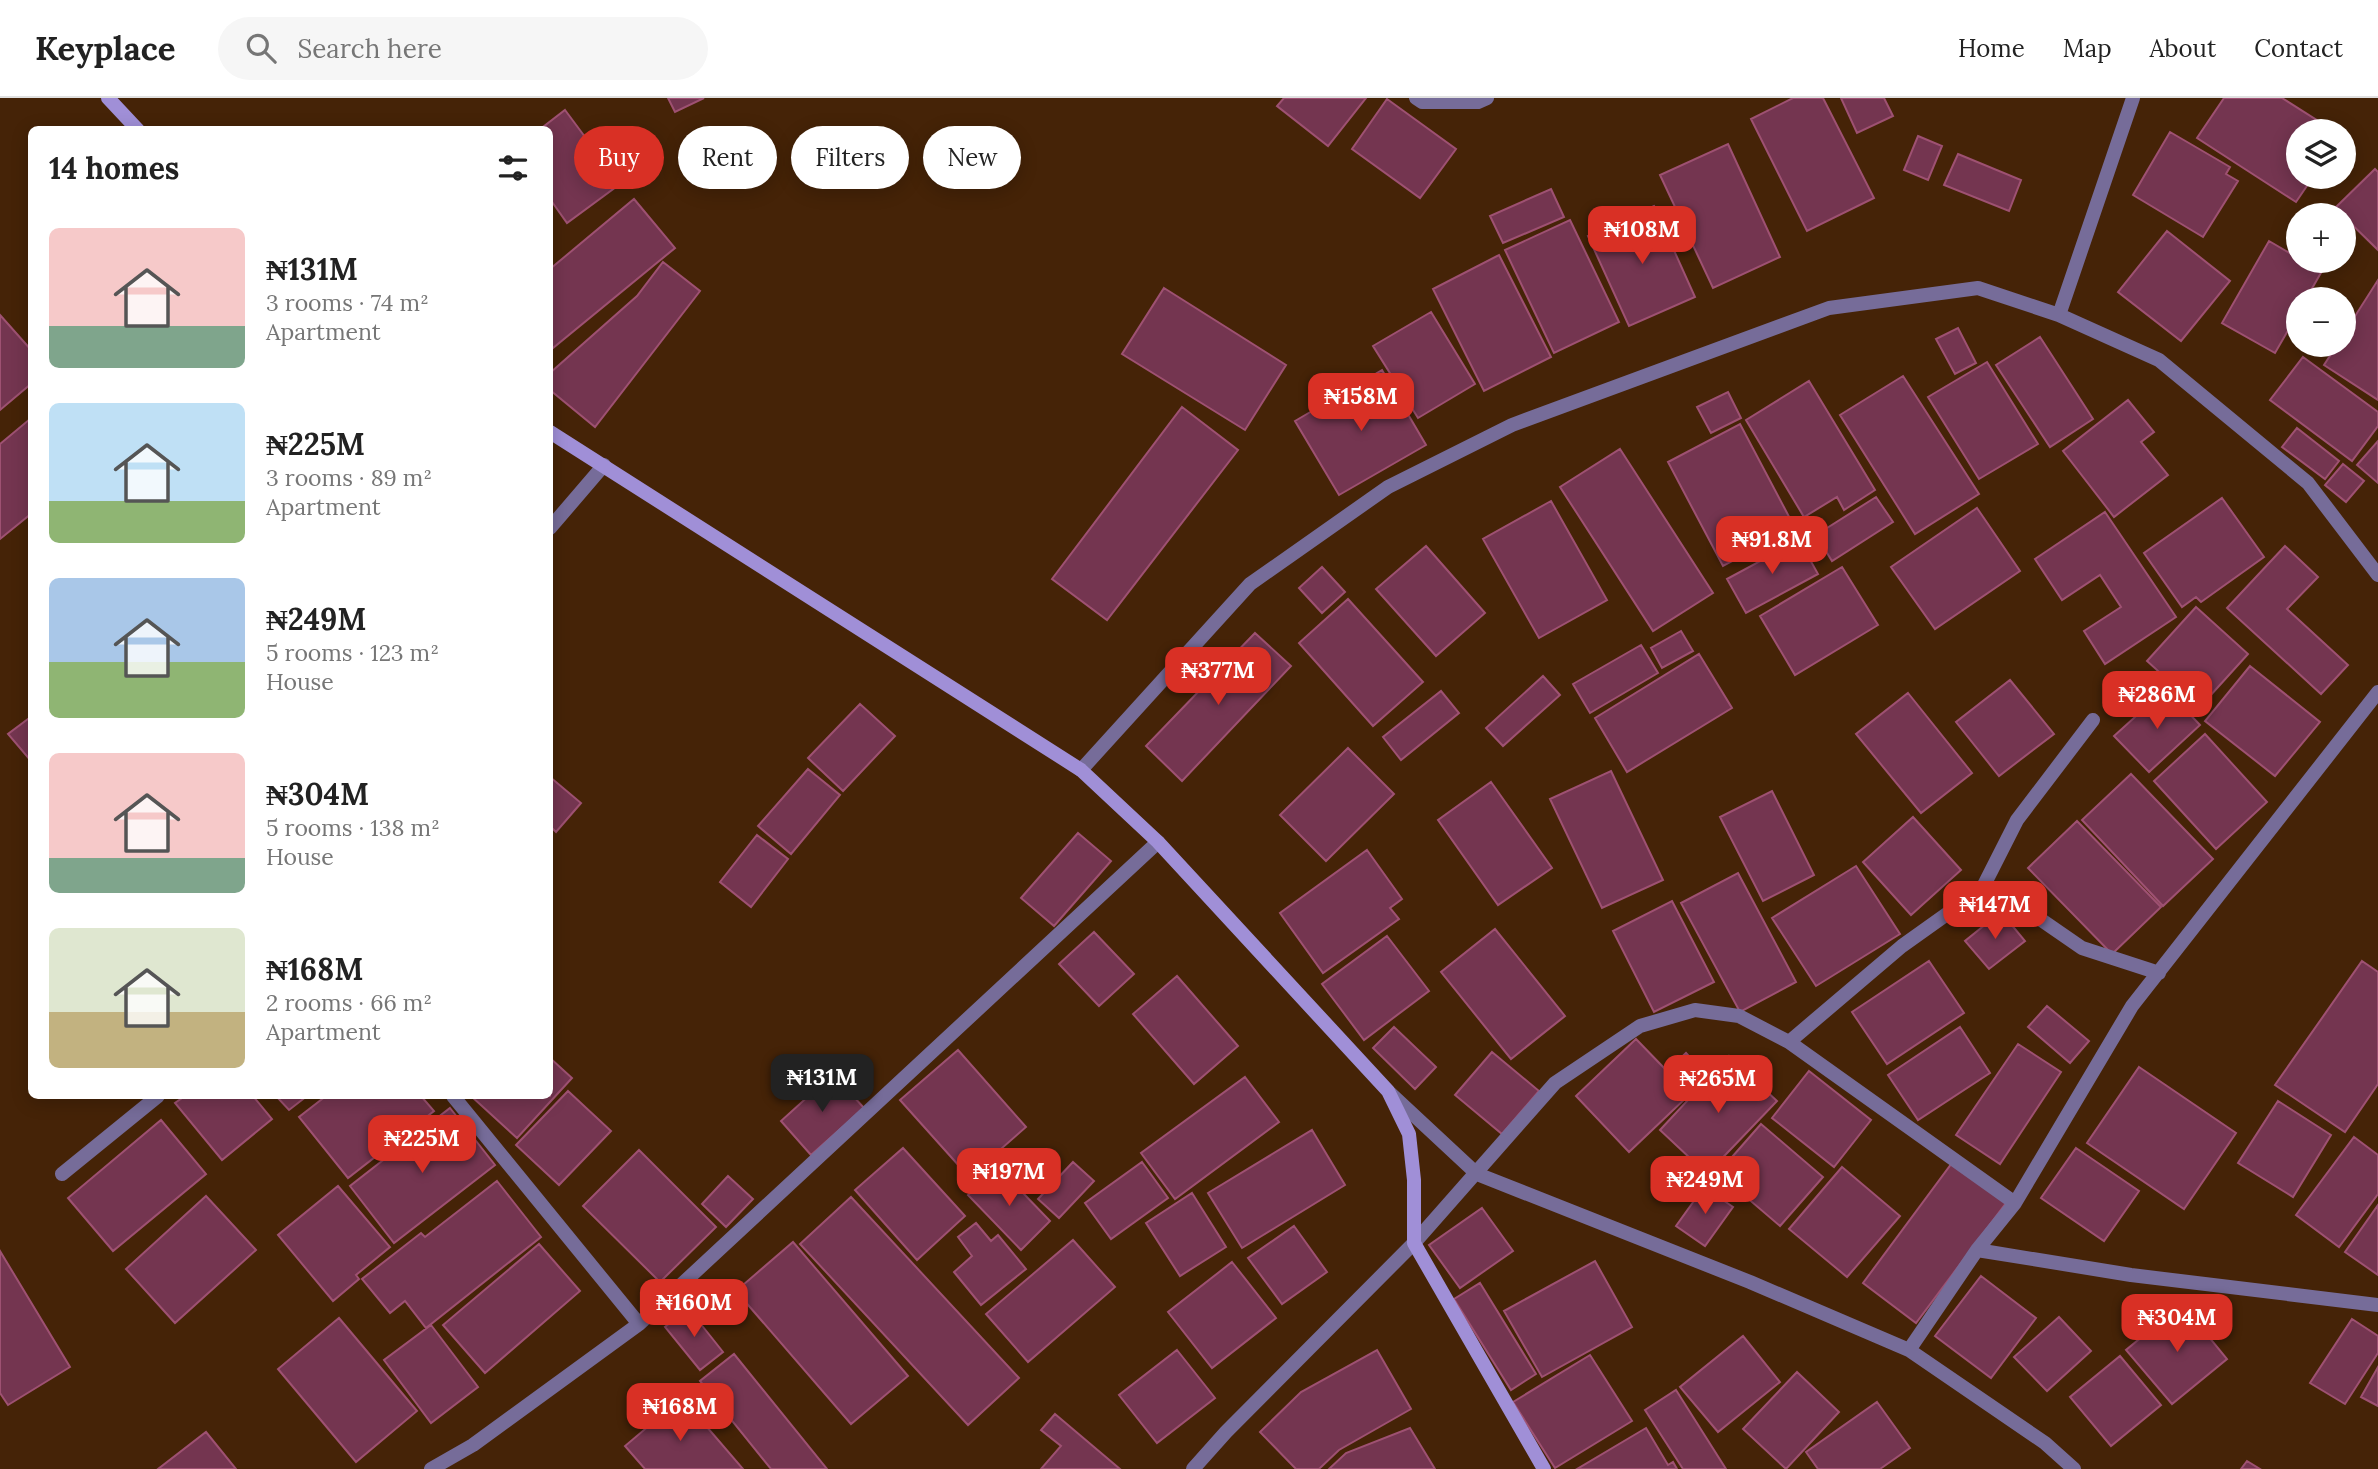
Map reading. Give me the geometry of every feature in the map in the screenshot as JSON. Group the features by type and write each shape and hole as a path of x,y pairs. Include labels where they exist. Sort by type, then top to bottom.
{"street":[{"path":"108,98 134,126"},
{"path":"1416,98 1422,102 1478,102 1487,98"},
{"path":"2059,315 2133,98"},
{"path":"1081,770 1250,584 1388,487 1512,425 1829,308 1978,288 2059,315 2159,360 2308,482 2378,575"},
{"path":"553,434 1081,770 1158,842 1388,1091 1477,1174 1750,1282 1909,1350 2045,1443 2074,1469"},
{"path":"553,524 604,465"},
{"path":"1909,1350 1977,1250 2015,1203 2132,1006 2378,692"},
{"path":"1789,1042 1902,946 1982,889 2017,820 2093,720"},
{"path":"431,1469 473,1445 639,1324 1158,842"},
{"path":"1982,889 2021,906 2082,948 2159,973"},
{"path":"1193,1469 1226,1432 1414,1243 1555,1083 1640,1026 1695,1010 1739,1016 1789,1042 2015,1203"},
{"path":"1388,1091 1409,1134 1414,1180 1414,1243 1544,1469"},
{"path":"62,1174 154,1099"},
{"path":"455,1099 639,1324"},
{"path":"1977,1250 2131,1275 2378,1305"}],"building":[{"path":"668,98 704,98 675,112"},
{"path":"1284,98 1366,98 1328,146 1277,106"},
{"path":"1793,98 1823,98 1874,198 1807,231 1751,119"},
{"path":"1841,98 1884,98 1893,116 1857,133"},
{"path":"2224,98 2282,98 2315,119 2286,119 2286,189 2305,189 2296,202 2197,138"},
{"path":"1387,99 1456,149 1420,198 1352,149"},
{"path":"565,110 577,126 574,126 574,189 613,189 567,223 553,203 553,126 544,126"},
{"path":"2170,132 2230,167 2226,174 2238,181 2203,237 2133,195"},
{"path":"1918,136 1942,146 1928,180 1904,170"},
{"path":"1728,144 1780,257 1713,288 1660,175"},
{"path":"1958,154 2021,180 2009,211 1944,185"},
{"path":"2375,169 2378,172 2378,250 2356,229 2356,203 2340,203"},
{"path":"1551,189 1564,217 1503,243 1490,216"},
{"path":"634,199 675,248 553,348 553,266"},
{"path":"1654,206 1695,297 1629,326 1588,236"},
{"path":"1570,220 1619,322 1554,353 1505,250"},
{"path":"2167,231 2230,281 2181,341 2118,292"},
{"path":"2269,241 2286,251 2286,273 2321,273 2313,287 2286,287 2286,334 2275,353 2222,323"},
{"path":"1499,255 1551,357 1484,391 1433,289"},
{"path":"663,262 700,291 595,427 553,392 553,370 637,296"},
{"path":"2378,280 2378,400 2324,365 2329,357 2356,357 2356,315"},
{"path":"1164,288 1286,365 1245,430 1122,354"},
{"path":"1431,312 1475,384 1418,418 1373,346"},
{"path":"0,315 28,346 28,386 0,410"},
{"path":"1958,328 1976,363 1955,374 1936,339"},
{"path":"2040,337 2093,419 2050,447 1996,365"},
{"path":"2303,357 2378,412 2378,426 2352,461 2270,400"},
{"path":"1987,362 2038,444 1979,479 1928,397"},
{"path":"1382,370 1426,445 1339,495 1295,421"},
{"path":"1903,376 1979,494 1915,534 1840,415"},
{"path":"1809,381 1875,490 1844,510 1837,497 1804,517 1746,420"},
{"path":"1728,392 1741,418 1711,433 1697,407"},
{"path":"2128,400 2154,432 2141,442 2168,475 2114,517 2063,451"},
{"path":"1182,407 1238,450 1107,620 1052,579"},
{"path":"28,421 28,516 0,539 0,444"},
{"path":"1740,424 1795,528 1723,566 1668,462"},
{"path":"2297,428 2339,461 2325,479 2282,447"},
{"path":"2378,441 2378,483 2357,465"},
{"path":"1620,449 1713,593 1653,631 1560,487"},
{"path":"2343,464 2364,481 2346,502 2325,485"},
{"path":"1876,497 1893,522 1832,561 1816,535"},
{"path":"2222,498 2264,557 2201,602 2196,597 2182,607 2144,553"},
{"path":"1551,501 1607,600 1539,638 1483,539"},
{"path":"1977,508 2020,571 1935,629 1891,567"},
{"path":"2105,512 2176,617 2105,664 2084,631 2121,607 2100,575 2062,600 2035,559"},
{"path":"1799,540 1818,574 1746,613 1727,579"},
{"path":"1426,546 1485,613 1436,656 1376,589"},
{"path":"2285,546 2318,577 2287,609 2348,665 2321,694 2227,608"},
{"path":"1322,567 1345,592 1322,613 1299,588"},
{"path":"1842,567 1878,625 1795,675 1760,616"},
{"path":"1348,599 1423,682 1373,726 1299,643"},
{"path":"2196,607 2248,654 2199,708 2147,661"},
{"path":"1681,631 1693,651 1662,668 1651,648"},
{"path":"1255,633 1291,666 1182,781 1146,746"},
{"path":"1641,645 1658,673 1590,713 1573,684"},
{"path":"1699,654 1732,708 1627,772 1595,718"},
{"path":"2250,666 2320,722 2275,776 2205,721"},
{"path":"1543,676 1560,695 1503,746 1486,728"},
{"path":"2010,680 2054,734 1999,776 1956,722"},
{"path":"2166,689 2200,725 2149,772 2114,736"},
{"path":"1441,691 1459,713 1401,760 1383,737"},
{"path":"1908,693 1972,773 1921,813 1856,734"},
{"path":"860,704 895,736 843,791 808,758"},
{"path":"28,719 28,757 8,734"},
{"path":"2205,734 2267,802 2216,849 2154,781"},
{"path":"1348,748 1394,794 1326,861 1280,815"},
{"path":"808,769 840,795 791,854 758,826"},
{"path":"1611,771 1663,880 1602,908 1550,799"},
{"path":"2131,774 2213,859 2163,906 2082,820"},
{"path":"553,780 581,803 556,832 553,829"},
{"path":"1491,782 1552,868 1498,905 1438,820"},
{"path":"1772,791 1814,875 1763,901 1720,817"},
{"path":"1913,817 1961,870 1911,915 1863,862"},
{"path":"2077,821 2161,907 2112,954 2028,868"},
{"path":"1078,833 1111,861 1054,926 1021,898"},
{"path":"757,835 788,859 751,907 720,882"},
{"path":"1367,850 1402,899 1390,908 1399,919 1323,973 1280,913"},
{"path":"1856,866 1900,934 1816,986 1772,918"},
{"path":"1738,873 1796,982 1740,1012 1681,903"},
{"path":"1672,901 1714,982 1654,1012 1613,931"},
{"path":"2001,912 2025,941 1989,969 1965,941"},
{"path":"1495,929 1565,1016 1511,1059 1441,972"},
{"path":"1094,932 1134,974 1099,1006 1059,964"},
{"path":"1387,936 1429,991 1364,1040 1322,984"},
{"path":"1929,961 1964,1013 1887,1064 1852,1012"},
{"path":"2362,961 2378,972 2378,1084 2345,1132 2275,1085"},
{"path":"1177,976 1238,1046 1194,1084 1133,1014"},
{"path":"2047,1006 2089,1041 2070,1063 2028,1027"},
{"path":"1394,1027 1436,1067 1415,1089 1373,1048"},
{"path":"1960,1027 1990,1073 1918,1120 1888,1075"},
{"path":"1636,1039 1667,1071 1686,1053 1708,1077 1629,1152 1576,1096"},
{"path":"2018,1044 2061,1072 2000,1164 1956,1135"},
{"path":"958,1050 1026,1127 969,1177 900,1100"},
{"path":"1492,1052 1539,1091 1502,1134 1455,1095"},
{"path":"1729,1056 1777,1101 1707,1174 1660,1130"},
{"path":"553,1061 572,1078 553,1099"},
{"path":"2139,1067 2236,1133 2184,1209 2087,1143"},
{"path":"1809,1071 1871,1120 1834,1167 1772,1118"},
{"path":"833,1074 864,1108 811,1155 781,1121"},
{"path":"1245,1077 1279,1122 1175,1199 1141,1153"},
{"path":"568,1091 611,1131 559,1185 516,1145"},
{"path":"181,1099 255,1099 272,1119 222,1160 175,1103"},
{"path":"279,1099 303,1099 289,1110"},
{"path":"322,1099 424,1099 434,1111 348,1178 299,1117"},
{"path":"474,1099 553,1099 517,1138"},
{"path":"2278,1101 2331,1135 2293,1197 2238,1163"},
{"path":"450,1108 495,1165 394,1243 350,1186"},
{"path":"161,1120 206,1174 113,1251 68,1198"},
{"path":"1761,1124 1823,1177 1780,1226 1718,1173"},
{"path":"1312,1130 1345,1185 1242,1248 1208,1193"},
{"path":"2354,1137 2378,1155 2378,1194 2339,1247 2296,1215"},
{"path":"903,1148 965,1216 917,1260 855,1190"},
{"path":"2076,1148 2139,1191 2104,1241 2041,1198"},
{"path":"639,1150 716,1227 660,1282 583,1206"},
{"path":"1073,1162 1094,1181 1059,1218 1038,1199"},
{"path":"1142,1162 1168,1198 1111,1239 1085,1203"},
{"path":"1952,1163 2006,1203 1916,1323 1863,1283"},
{"path":"998,1167 1050,1221 1021,1250 968,1195"},
{"path":"1842,1167 1900,1216 1847,1277 1789,1229"},
{"path":"728,1176 753,1199 726,1227 702,1204"},
{"path":"497,1181 541,1237 426,1328 405,1301 390,1313 362,1279 421,1233 425,1237"},
{"path":"338,1186 390,1247 356,1275 359,1279 333,1301 278,1235"},
{"path":"1704,1187 1733,1207 1705,1246 1676,1226"},
{"path":"1192,1193 1226,1247 1180,1276 1146,1223"},
{"path":"206,1196 256,1250 175,1323 126,1269"},
{"path":"851,1197 1019,1378 968,1425 800,1244"},
{"path":"2378,1205 2378,1275 2345,1252"},
{"path":"1482,1208 1513,1251 1460,1288 1429,1245"},
{"path":"976,1223 991,1241 998,1235 1026,1269 981,1305 954,1272 972,1256 958,1237"},
{"path":"1294,1226 1327,1272 1282,1304 1248,1258"},
{"path":"1073,1240 1115,1287 1028,1362 986,1314"},
{"path":"793,1242 908,1376 851,1424 736,1291"},
{"path":"539,1244 580,1291 485,1373 443,1325"},
{"path":"0,1251 70,1367 8,1405 0,1393"},
{"path":"1595,1261 1632,1327 1542,1377 1504,1311"},
{"path":"1232,1262 1276,1318 1212,1368 1168,1312"},
{"path":"1981,1276 2036,1318 1991,1378 1935,1336"},
{"path":"1480,1283 1536,1374 1511,1390 1454,1299"},
{"path":"2182,1304 2227,1359 2172,1404 2126,1350"},
{"path":"688,1308 723,1352 700,1370 665,1327"},
{"path":"2059,1317 2091,1351 2047,1391 2014,1357"},
{"path":"339,1318 417,1411 356,1462 278,1369"},
{"path":"2352,1319 2378,1336 2378,1353 2345,1404 2310,1383"},
{"path":"431,1325 478,1387 431,1423 384,1360"},
{"path":"1743,1336 1780,1382 1718,1432 1680,1387"},
{"path":"1177,1350 1215,1398 1157,1443 1119,1395"},
{"path":"1377,1350 1411,1409 1339,1450 1319,1469 1296,1469 1260,1432 1301,1392"},
{"path":"734,1354 827,1469 771,1469 700,1381"},
{"path":"1590,1355 1632,1421 1555,1468 1513,1402"},
{"path":"2120,1356 2161,1405 2111,1446 2070,1397"},
{"path":"2378,1367 2378,1406 2361,1397"},
{"path":"1797,1372 1839,1412 1786,1469 1743,1429"},
{"path":"1676,1390 1726,1469 1683,1469 1645,1410"},
{"path":"682,1398 743,1469 645,1469 625,1446"},
{"path":"1877,1402 1910,1448 1880,1469 1818,1469 1806,1452"},
{"path":"1055,1414 1120,1469 1041,1469 1061,1446 1041,1430"},
{"path":"1410,1428 1435,1469 1329,1469 1346,1453"},
{"path":"1646,1428 1668,1465 1673,1462 1677,1469 1577,1469"},
{"path":"206,1432 236,1469 158,1469"},
{"path":"2247,1461 2260,1469 2241,1469"}]}
